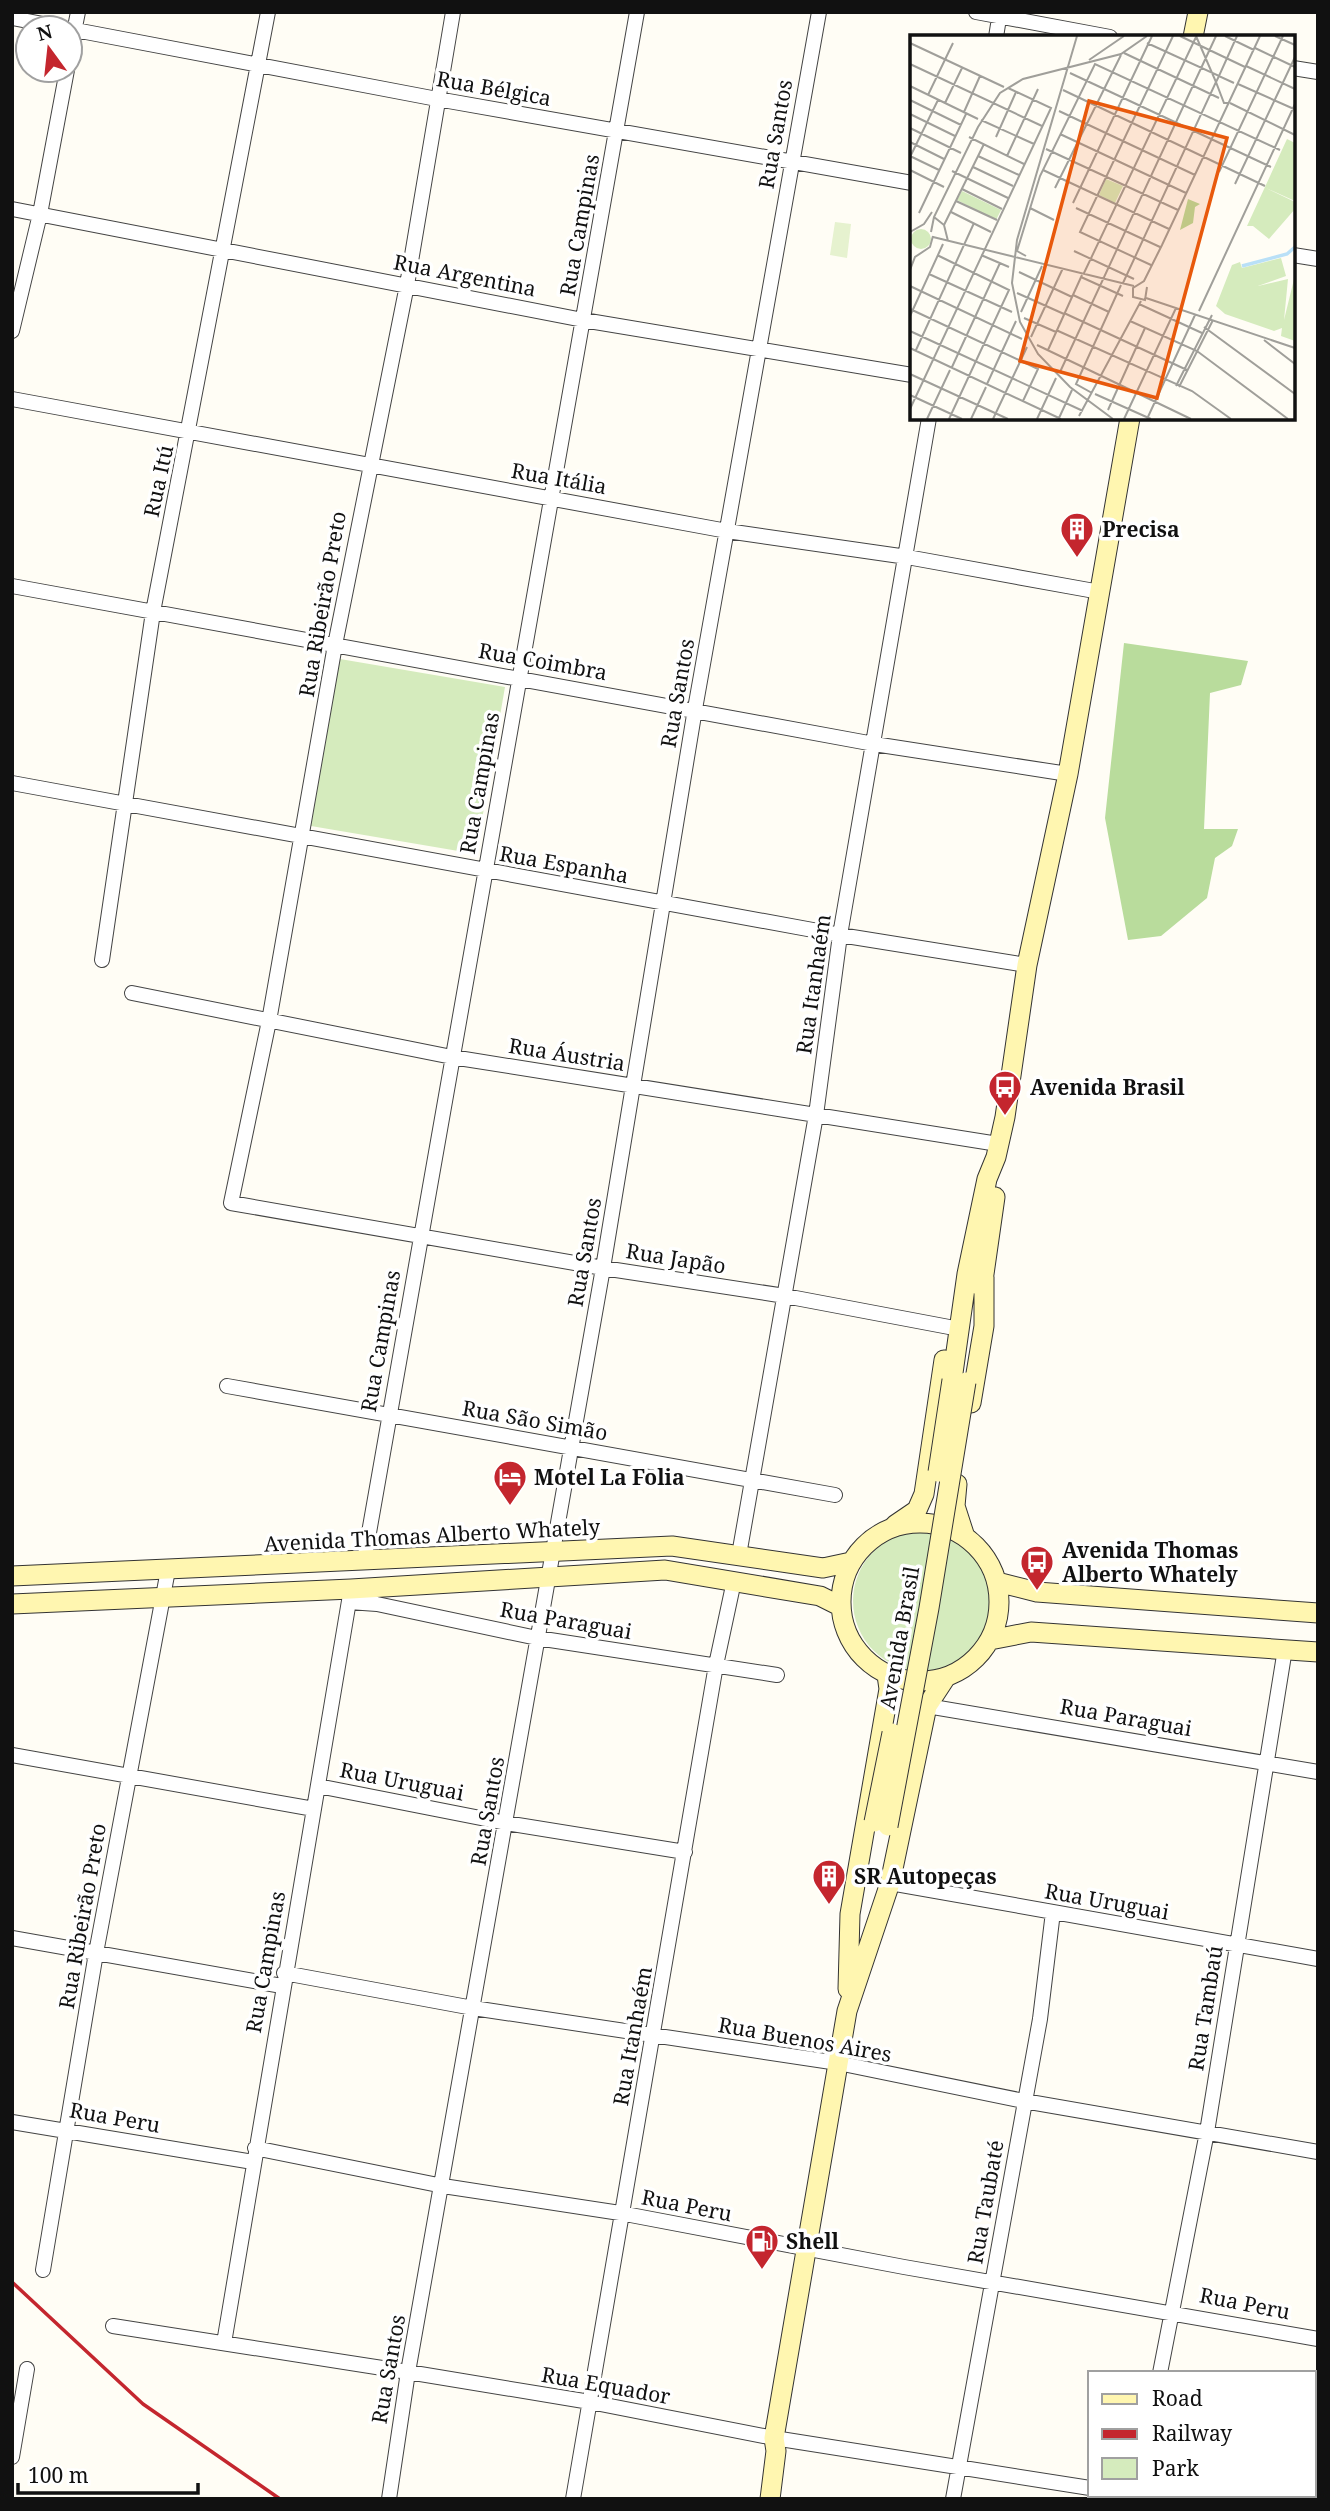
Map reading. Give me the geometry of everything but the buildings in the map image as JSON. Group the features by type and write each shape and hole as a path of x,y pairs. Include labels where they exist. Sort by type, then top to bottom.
{"main road":[{"path":"1193,35 1198,12"},
{"name":"Avenida Brasil","path":"770,2499 776,2451 774,2438 805,2249 959,1381 975,1275 998,1180 997,1151 1014,1067 1027,965 1068,774 1130,420"},
{"name":"Avenida Brasil","path":"885,1531 917,1510 924,1494 949,1327 975,1275"},
{"name":"Avenida Brasil","path":"965,1537 955,1506 984,1326 975,1275"},
{"path":"926,1523 965,1537 979,1549 997,1582 1000,1602 997,1622 990,1640 978,1656 947,1677 908,1681 887,1675 868,1663 853,1647 844,1627 840,1605 842,1583 851,1562 866,1544 885,1531 905,1524 926,1523"},
{"name":"Avenida Thomas Alberto Whately","path":"12,1576 672,1546 823,1567 851,1562"},
{"path":"12,1604 164,1598 350,1596 664,1570 820,1596 840,1605"},
{"path":"997,1582 1037,1592 1318,1613"},
{"path":"990,1640 1031,1632 1318,1652"},
{"name":"Avenida Brasil","path":"856,1964 850,1914 889,1689 887,1675"},
{"name":"Avenida Brasil","path":"856,1964 890,1884 928,1706 947,1677"},
{"name":"Avenida Brasil","path":"760,2499 767,2448 774,2438"}],"street":[{"name":"Rua Itú","path":"102,960 127,805 153,612 190,432 268,12"},
{"name":"Rua Ribeirão Preto","path":"232,1203 269,1021 369,464 407,285 453,12"},
{"name":"Rua Campinas","path":"364,1561 638,12"},
{"name":"Rua Santos","path":"388,2499 408,2372 443,2186 603,1268 695,709 819,12"},
{"path":"976,12 1000,14 1100,35"},
{"path":"996,35 1000,14"},
{"name":"Rua Bélgica","path":"84,32 437,99 910,183"},
{"path":"1295,68 1318,72"},
{"path":"12,331 40,214 64,84"},
{"name":"Rua Argentina","path":"12,209 583,320 910,375"},
{"path":"1295,255 1318,259"},
{"name":"Rua Itália","path":"12,399 727,531 906,557 1100,592"},
{"name":"Rua Itanhaém","path":"739,1555 816,1115 840,936 929,420"},
{"name":"Rua Coimbra","path":"12,586 695,709 874,744 1068,774"},
{"name":"Rua Espanha","path":"12,783 840,936 1027,965"},
{"name":"Rua Áustria","path":"132,993 452,1057 816,1115 997,1151"},
{"name":"Rua Japão","path":"232,1203 603,1268 785,1296 949,1327"},
{"name":"Rua São Simão","path":"227,1386 835,1495"},
{"name":"Rua Ribeirão Preto","path":"43,2270 96,1953 168,1570"},
{"name":"Rua Itanhaém","path":"573,2499 716,1665 734,1581"},
{"name":"Rua Campinas","path":"223,2343 350,1596"},
{"name":"Rua Paraguai","path":"350,1596 537,1638 777,1675"},
{"name":"Rua Tambaú","path":"1160,2371 1207,2132 1285,1649"},
{"name":"Rua Paraguai","path":"928,1706 1318,1772"},
{"path":"12,1755 314,1809"},
{"name":"Rua Uruguai","path":"318,1786 506,1823 685,1852"},
{"name":"Rua Uruguai","path":"890,1884 1318,1959"},
{"name":"Rua Taubaté","path":"953,2499 1040,2019 1053,1912"},
{"name":"Rua Buenos Aires","path":"12,1938 96,1953 838,2063 1024,2101 1318,2152"},
{"name":"Rua Peru","path":"12,2122 254,2155 620,2213 805,2249 1173,2311 1318,2339"},
{"name":"Rua Equador","path":"113,2326 590,2402 774,2438 1088,2488"},
{"path":"12,2457 17,2401 27,2369"}],"green space":[{"path":"835,222 851,224 847,258 830,255"},
{"path":"1124,643 1248,661 1241,685 1210,693 1204,829 1238,829 1232,846 1215,858 1207,898 1161,936 1128,940 1105,818"},
{"path":"340,659 505,687 476,854 311,826"},
{"path":"923,1531 950,1537 972,1552 987,1574 993,1601 987,1628 972,1650 950,1665 923,1671 896,1665 874,1650 859,1628 853,1601 859,1574 874,1552 896,1537"}],"railway":[{"path":"12,2282 143,2404 280,2499"}],"place":[{"name":"Precisa","path":"1077,559"},
{"name":"Avenida Brasil","path":"1005,1117"},
{"name":"Motel La Folia","path":"510,1507"},
{"name":"Avenida Thomas Alberto Whately","path":"1037,1592"},
{"name":"SR Autopeças","path":"829,1906"},
{"name":"Shell","path":"762,2271"}]}
